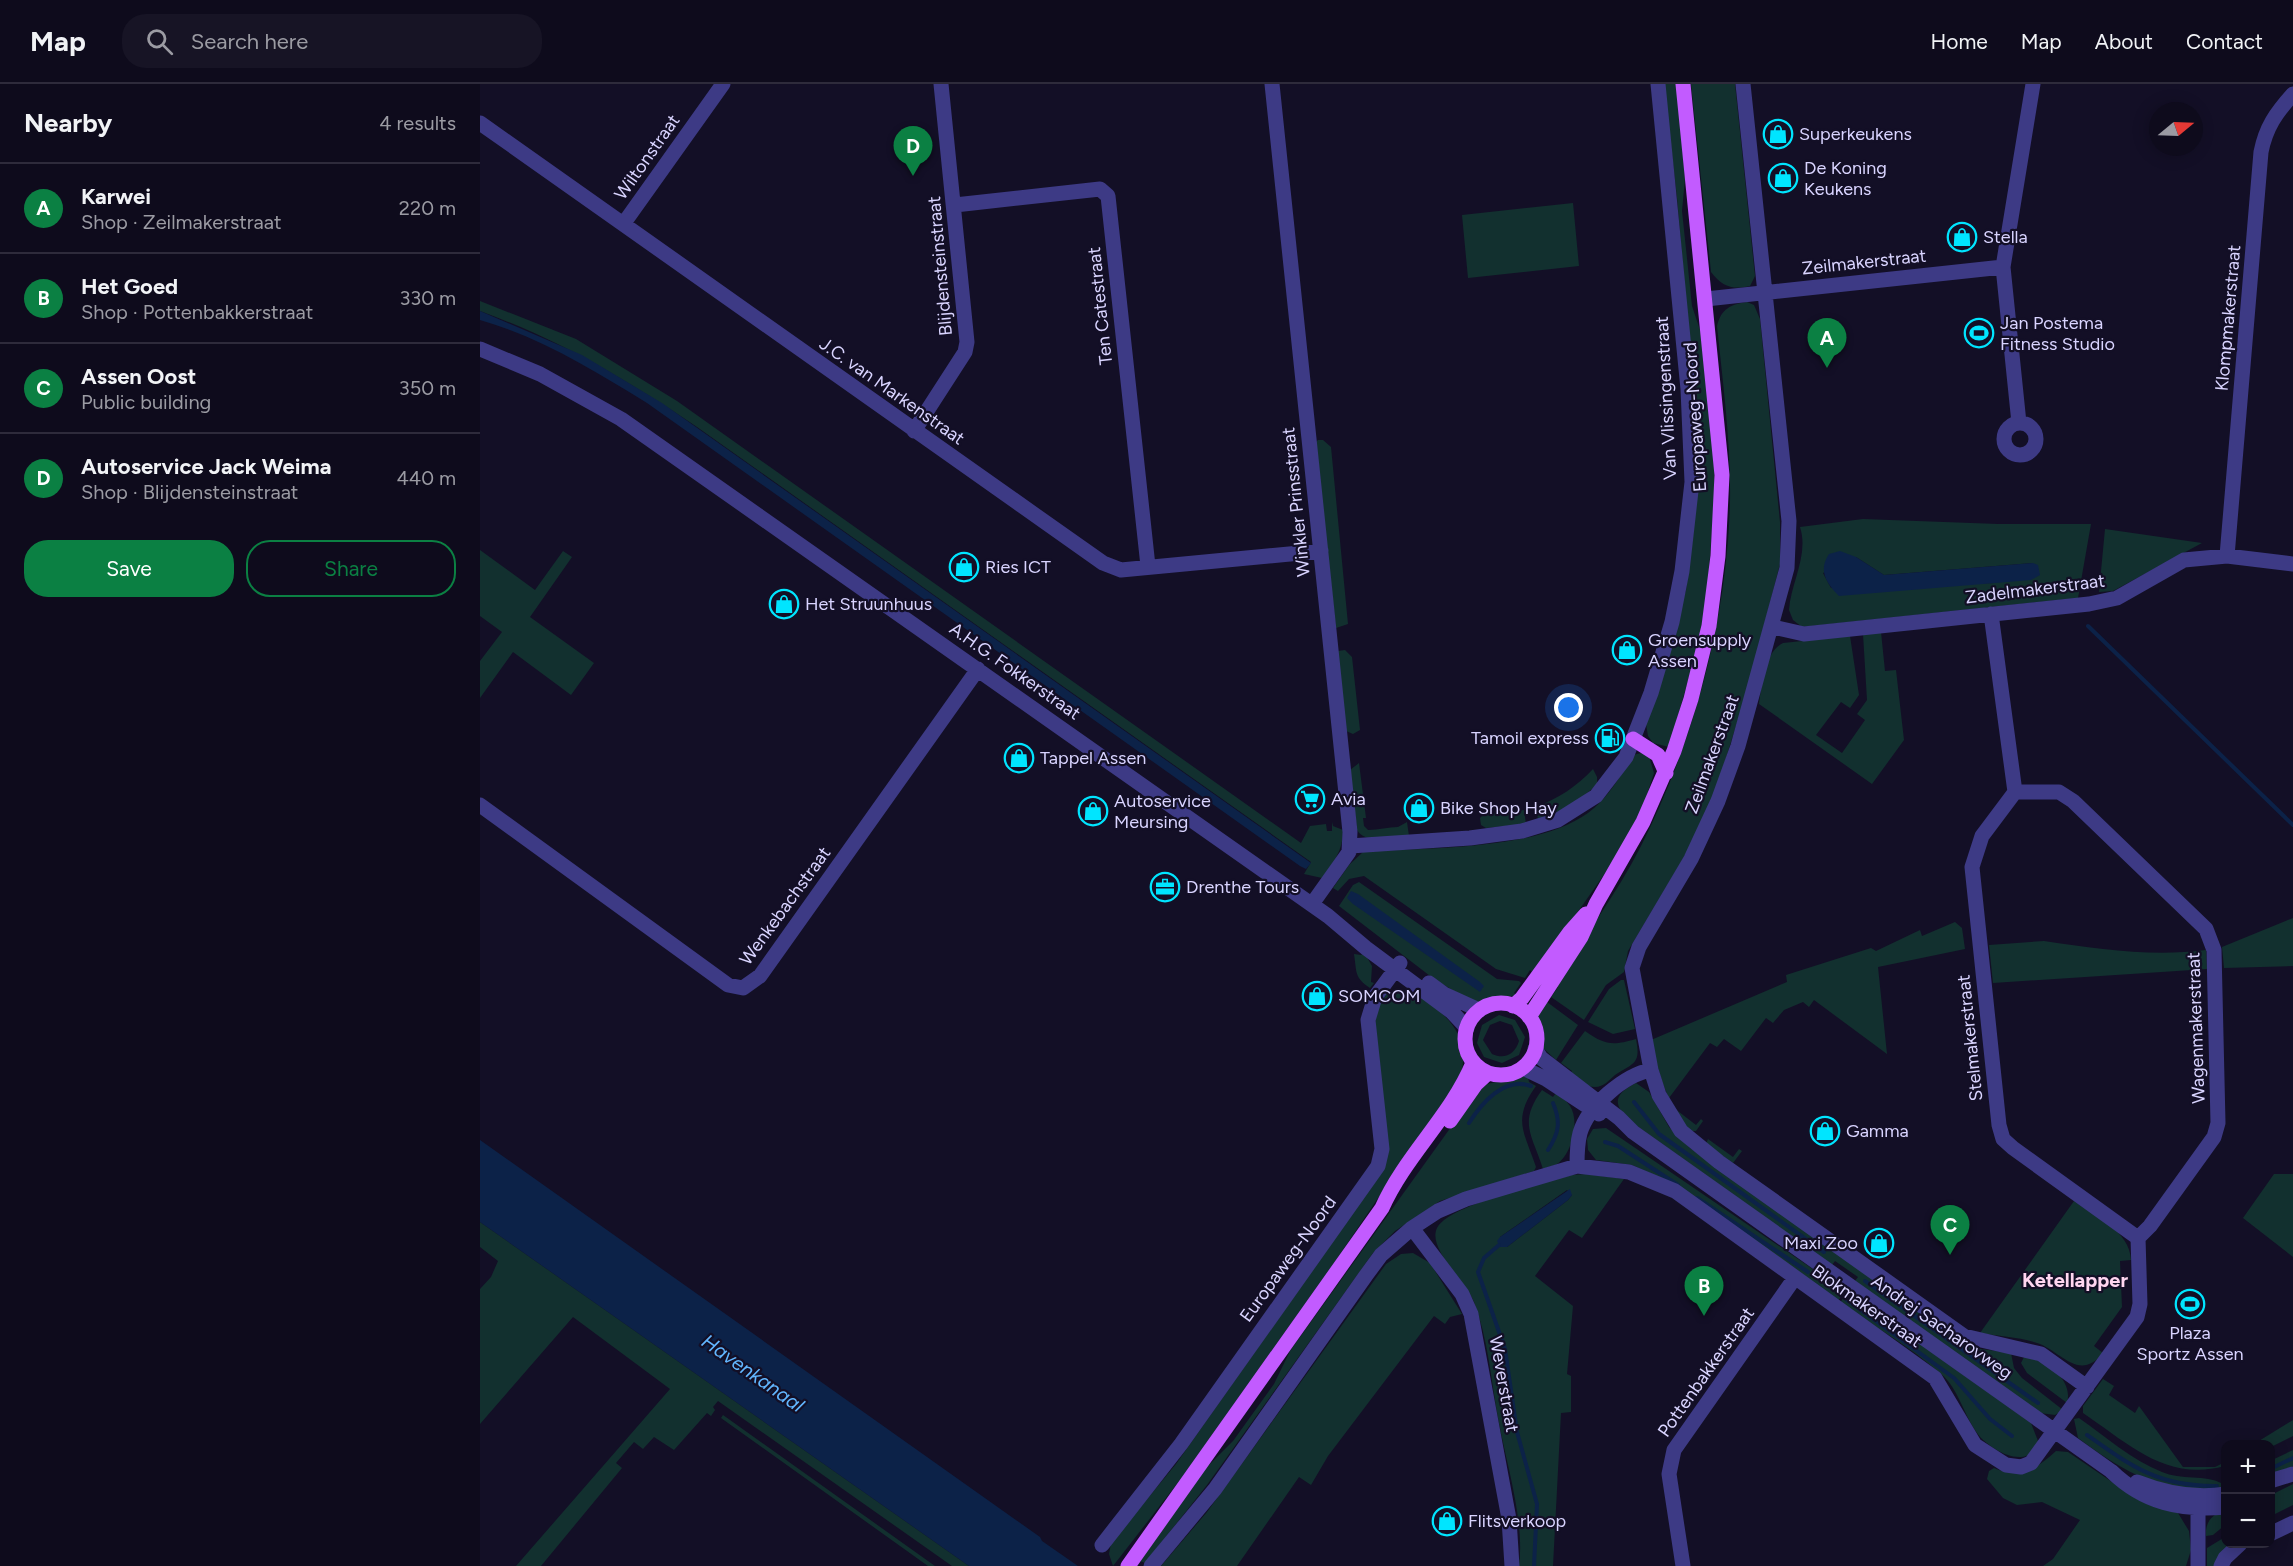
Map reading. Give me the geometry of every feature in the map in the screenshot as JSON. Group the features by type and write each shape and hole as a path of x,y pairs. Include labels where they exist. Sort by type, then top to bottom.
{"main road":[{"name":"Europaweg-Noord","path":"1529,1017 1581,937 1596,904 1632,843 1666,773 1691,699 1707,634 1718,556 1722,475 1683,84"},
{"path":"1633,739 1658,755 1666,773"},
{"name":"Europaweg-Noord","path":"1513,1005 1522,998 1570,932 1596,904"},
{"path":"1496,1004 1513,1005 1529,1017 1536,1032 1535,1049 1523,1068 1506,1075 1488,1073 1473,1063 1465,1046 1467,1028 1479,1010 1496,1004"},
{"path":"1128,1566 1382,1208 1391,1188 1462,1085 1473,1063"},
{"path":"1382,1208 1397,1194 1470,1092 1488,1073"}],"street":[{"name":"Wiltonstraat","path":"624,223 723,84"},
{"name":"Blijdensteinstraat","path":"914,431 965,352 967,342 955,205 940,84"},
{"name":"Winkler Prinsstraat","path":"1272,84 1350,846"},
{"name":"Van Vlissingenstraat","path":"1350,846 1470,838 1522,831 1558,820 1581,807 1607,785 1621,765 1633,739 1651,693 1672,622 1681,578 1692,482 1688,389 1658,84"},
{"name":"Zeilmakerstraat","path":"1651,1070 1632,973 1632,962 1686,869 1718,801 1738,746 1773,627 1787,568 1789,537 1743,84"},
{"path":"2019,423 2003,267 2033,84"},
{"name":"Klompmakerstraat","path":"2227,556 2261,152 2265,131 2271,119 2293,94"},
{"name":"J.C. van Markenstraat","path":"480,123 1103,563 1121,570 1321,551"},
{"name":"Ten Catestraat","path":"955,205 1100,189 1108,196 1148,566"},
{"name":"Zeilmakerstraat","path":"1706,299 2003,267"},
{"name":"A.H.G. Fokkerstraat","path":"480,349 540,374 619,417 1312,904 1397,966 1452,1012 1467,1028"},
{"name":"Zadelmakerstraat","path":"1773,627 1804,634 2108,601 2184,560 2227,556 2293,564"},
{"path":"1991,614 2015,792"},
{"name":"Wenkebachstraat","path":"480,805 729,985 743,988 760,976 978,669"},
{"name":"Wagenmakerstraat","path":"2015,792 2059,792 2073,801 2206,929 2214,950 2218,1123 2214,1137 2150,1226 2138,1238"},
{"name":"Stelmakerstraat","path":"2015,792 1982,836 1972,867 2001,1132 2003,1139 2013,1148 2138,1238"},
{"path":"1312,904 1350,846"},
{"name":"A.H.G. Fokkerstraat","path":"1397,966 1444,994 1479,1010"},
{"name":"Europaweg-Noord","path":"1102,1545 1181,1444 1378,1166 1382,1149 1368,1020 1375,997 1397,966"},
{"name":"Andrej Sacharovweg","path":"1535,1049 1541,1058 1616,1126 1633,1132 2111,1471 2151,1488 2221,1506"},
{"name":"Andrej Sacharovweg","path":"1523,1068 1541,1075 1597,1107"},
{"path":"1151,1566 1215,1489 1382,1256 1412,1228 1438,1211 1466,1200 1577,1166 1580,1131 1613,1087 1638,1072 1651,1070 1659,1095 1681,1131 1719,1162 1964,1336 2041,1354 2087,1387"},
{"name":"Blokmakerstraat","path":"1577,1166 1629,1172 1651,1179 1675,1191 1794,1279 1935,1377 1975,1445 1999,1461 2021,1467 2031,1463 2056,1432"},
{"name":"Weverstraat","path":"1412,1228 1462,1294 1471,1314 1509,1520 1512,1566"},
{"path":"2056,1432 2137,1317 2140,1304 2138,1238"},
{"name":"Pottenbakkerstraat","path":"1683,1566 1669,1474 1674,1450 1794,1279"},
{"name":"Andrej Sacharovweg","path":"2198,1502 2221,1495"},
{"path":"2198,1502 2198,1566"},
{"path":"2275,1532 2293,1523"},
{"path":"2221,1566 2225,1558 2236,1548"}],"green space":[{"path":"1664,84 1677,84 1685,179 1682,211 1692,306 1704,342 1714,466 1714,503 1708,583 1700,639 1669,747 1653,743 1648,736 1646,724 1686,590 1693,536 1699,448 1677,198"},
{"path":"1691,84 1735,84 1755,276 1750,286 1738,288 1728,286 1719,281 1711,272"},
{"path":"1573,203 1579,266 1468,278 1462,215"},
{"path":"480,301 576,339 677,401 1301,843 1310,826 1326,824 1327,831 1332,831 1332,822 1333,826 1343,830 1340,850 1334,861 1322,878 1304,874 1311,862 697,427 566,348 480,311"},
{"path":"1747,302 1754,305 1760,319 1780,522 1780,564 1749,684 1717,787 1690,847 1628,951 1624,972 1606,985 1584,1020 1551,997 1558,987 1553,984 1621,882 1660,806 1692,722 1714,635 1722,591 1730,502 1728,436 1717,326 1724,311 1736,304"},
{"path":"1323,440 1331,447 1348,624 1336,628 1315,443"},
{"path":"1863,519 1998,524 2091,524 2078,598 1802,627 1793,620 1789,610 1801,558 1800,527","holes":["1856,557 1884,575 2033,563 1994,583 1831,588 1823,573"]},
{"path":"2105,529 2202,543 2113,591 2099,592"},
{"path":"480,550 535,590 563,551 572,557 530,617 594,663 571,695 513,652 480,698 480,661 502,632 480,616"},
{"path":"1881,632 1885,671 1896,670 1904,740 1872,784 1759,704 1765,670 1777,647 1783,643 1850,636 1859,695 1850,708 1841,702 1816,735 1842,753 1865,720 1857,714 1867,700 1863,634"},
{"path":"1345,650 1352,657 1360,730 1353,734 1346,731 1338,651"},
{"path":"1641,753 1649,756 1654,773 1643,807 1620,852 1534,974 1530,970 1525,978 1496,969 1364,876 1349,879 1338,891 1333,888 1349,865 1363,852 1511,841 1566,825 1595,807 1613,787 1633,755"},
{"path":"1359,763 1366,818 1363,818 1364,826 1368,830 1376,830 1398,827 1407,822 1409,836 1373,839 1361,835 1357,830 1350,770"},
{"path":"1593,769 1597,777 1597,785 1571,806 1538,820 1536,807 1567,791"},
{"path":"1524,810 1526,824 1486,828 1481,825 1480,818 1484,814"},
{"path":"1359,882 1497,979 1519,981 1521,983 1514,993 1517,995 1474,1003 1434,979 1339,906 1353,885"},
{"path":"2293,918 2293,966 2224,968 2222,947"},
{"path":"1955,922 1962,928 1965,949 1878,967 1887,1054 1814,1000 1809,1007 1803,1002 1784,1010 1773,1023 1766,1018 1741,1051 1724,1039 1717,1047 1710,1043 1669,1098 1664,1088 1651,1040 1787,982 1786,975 1871,948 1876,951 1920,930 1922,936"},
{"path":"2044,941 2145,952 2206,950 2207,969 1993,983 1989,945"},
{"path":"1364,952 1372,966 1371,982 1374,983 1370,988 1361,981 1356,970 1354,954 1361,955"},
{"path":"1624,980 1635,1029 1613,1034 1588,1022 1609,989"},
{"path":"1402,990 1413,993 1415,990 1453,1026 1462,1047 1461,1076 1336,1260 1180,1480 1113,1566 1109,1554 1111,1543 1176,1464 1384,1169 1375,1017 1376,1009 1387,992"},
{"path":"1547,1002 1578,1025 1556,1060 1541,1046 1538,1013"},
{"path":"1499,1015 1515,1020 1525,1037 1519,1055 1502,1063 1484,1057 1477,1043 1482,1025","holes":["1500,1021 1512,1025 1519,1041 1515,1049 1505,1056 1492,1054 1483,1040 1490,1025"]},
{"path":"1585,1031 1609,1043 1636,1039 1637,1058 1631,1065 1601,1086 1588,1086 1582,1083 1569,1076 1572,1071 1561,1063"},
{"path":"1528,1077 1529,1082 1536,1086 1524,1108 1522,1117 1524,1135 1536,1167 1534,1171 1440,1201 1395,1231 1373,1253 1207,1485 1145,1563 1140,1561 1205,1469 1233,1441 1274,1384 1290,1351 1474,1095 1487,1084"},
{"path":"1636,1083 1649,1092 1669,1127 1690,1148 1963,1343 1974,1348 2011,1353 2014,1368 2022,1378 2063,1410 2055,1415 2040,1413 1855,1281 1858,1277 1835,1261 1832,1265 1630,1121 1620,1109 1618,1099 1624,1091"},
{"path":"1542,1090 1553,1097 1556,1093 1566,1101 1573,1112 1574,1120 1573,1137 1567,1153 1557,1164 1543,1169 1529,1129 1530,1111"},
{"path":"1674,1108 1696,1125 1701,1119 1703,1121 1696,1131 1690,1131"},
{"path":"1606,1128 1823,1276 1821,1280 1842,1295 1838,1301 1670,1182 1632,1165 1596,1160 1588,1150 1587,1139 1593,1129"},
{"path":"1708,1139 1733,1157 1739,1149 1742,1151 1733,1163 1706,1144"},
{"path":"1586,1174 1624,1179 1582,1238 1569,1230 1535,1276 1573,1306 1567,1374 1571,1376 1571,1412 1561,1413 1553,1566 1519,1566 1517,1511 1483,1330 1470,1294 1442,1255 1435,1236 1437,1228 1445,1219 1459,1211 1498,1196 1571,1175","holes":["1567,1190 1572,1195 1507,1247 1500,1237"]},
{"path":"2274,1174 2293,1174 2293,1257 2243,1218"},
{"path":"2074,1201 2118,1233 2125,1241 2131,1260 2120,1261 2122,1307 2094,1346 2103,1353 2086,1365 2070,1362 2037,1343 1980,1333"},
{"path":"480,1222 969,1566 952,1566 718,1401 713,1407 715,1410 711,1416 707,1413 674,1450 654,1437 643,1449 634,1442 616,1463 622,1468 541,1566 516,1566 670,1389 573,1317 480,1424 480,1289 491,1277 498,1261 480,1247"},
{"path":"1413,1253 1430,1263 1462,1314 1450,1317 1445,1324 1434,1316 1328,1456 1311,1485 1299,1477 1237,1566 1161,1566 1207,1512 1386,1264 1401,1254"},
{"path":"1847,1292 2031,1423 2038,1441 2034,1451 2027,1456 2018,1457 1990,1446 1972,1426 1947,1380 1892,1337 1840,1303"},
{"path":"2024,1357 2041,1362 2056,1372 2066,1386 2067,1403 2027,1373 2021,1363"},
{"path":"2103,1379 2114,1386 2109,1395 2135,1413 2139,1406 2183,1467 2215,1467 2221,1464 2221,1467 2204,1470 2184,1469 2149,1457 2083,1413 2083,1406"},
{"path":"723,1415 935,1566 928,1566 721,1418"},
{"path":"2079,1418 2130,1455 2151,1467 2177,1476 2215,1481 2221,1483 2221,1490 2183,1490 2164,1486 2128,1471 2078,1438 2074,1419"},
{"path":"2293,1420 2293,1436 2275,1445 2275,1440 2260,1440"},
{"path":"2293,1450 2293,1466 2275,1474 2275,1459"},
{"path":"2056,1451 2068,1452 2137,1499 2178,1513 2189,1531 2191,1550 2186,1566 2043,1566 2053,1559 2080,1520 2042,1502 2017,1505 2003,1498 1987,1479 1989,1471 1994,1468 2012,1473 2028,1471"},
{"path":"2293,1484 2293,1505 2275,1514 2275,1493"},
{"path":"2221,1512 2221,1528 2213,1535 2206,1536 2210,1519"},
{"path":"2221,1539 2221,1548 2228,1548 2215,1566 2207,1566 2207,1548"}],"water":[{"path":"480,311 582,355 662,403 1311,863 1306,869 1300,866 647,403 545,345 480,320"},
{"path":"1840,551 1856,557 1884,575 2033,563 2038,565 2040,575 2031,580 1839,596 1827,581 1824,565 1829,554"},
{"path":"1351,891 1480,982 1484,986 1480,992 1353,904 1347,898"},
{"name":"Havenkanaal","path":"480,1140 1078,1566 969,1566 480,1222"},
{"path":"1570,1189 1572,1195 1568,1200 1507,1247 1500,1247 1497,1241 1500,1237"}],"waterway":[{"path":"2088,626 2293,825"},
{"path":"1469,1123 1487,1100 1503,1088 1521,1084 1531,1086"},
{"path":"1634,1102 1659,1134 1824,1252"},
{"path":"1548,1150 1558,1127 1553,1103"},
{"path":"1605,1142 1618,1146 1678,1185"},
{"path":"1697,1198 1808,1272"},
{"path":"1499,1245 1484,1258 1478,1272 1505,1349 1517,1432 1537,1504 1534,1566"},
{"path":"1865,1281 2038,1403"},
{"path":"1847,1300 1954,1378 1990,1419 2012,1436"},
{"path":"2087,1435 2118,1457 2147,1473 2179,1483 2217,1486"},
{"path":"2275,1467 2293,1458"}],"place":[{"name":"Superkeukens","path":"1778,134"},
{"name":"Autoservice Jack Weima","path":"913,176"},
{"name":"De Koning Keukens","path":"1783,178"},
{"name":"Stella","path":"1962,237"},
{"name":"Jan Postema Fitness Studio","path":"1979,333"},
{"name":"Karwei","path":"1827,368"},
{"name":"Ries ICT","path":"964,567"},
{"name":"Het Struunhuus","path":"784,604"},
{"name":"Groensupply Assen","path":"1627,650"},
{"name":"Tamoil express","path":"1610,738"},
{"name":"Tappel Assen","path":"1019,758"},
{"name":"Avia","path":"1310,799"},
{"name":"Bike Shop Hay","path":"1419,808"},
{"name":"Autoservice Meursing","path":"1093,811"},
{"name":"Drenthe Tours","path":"1165,887"},
{"name":"SOMCOM","path":"1317,996"},
{"name":"Gamma","path":"1825,1131"},
{"name":"Maxi Zoo","path":"1879,1243"},
{"name":"Assen Oost","path":"1950,1255"},
{"name":"Plaza Sportz Assen","path":"2190,1304"},
{"name":"Het Goed","path":"1704,1316"},
{"name":"Flitsverkoop","path":"1447,1521"}],"district":[{"name":"Ketellapper","path":"2075,1280"}]}
